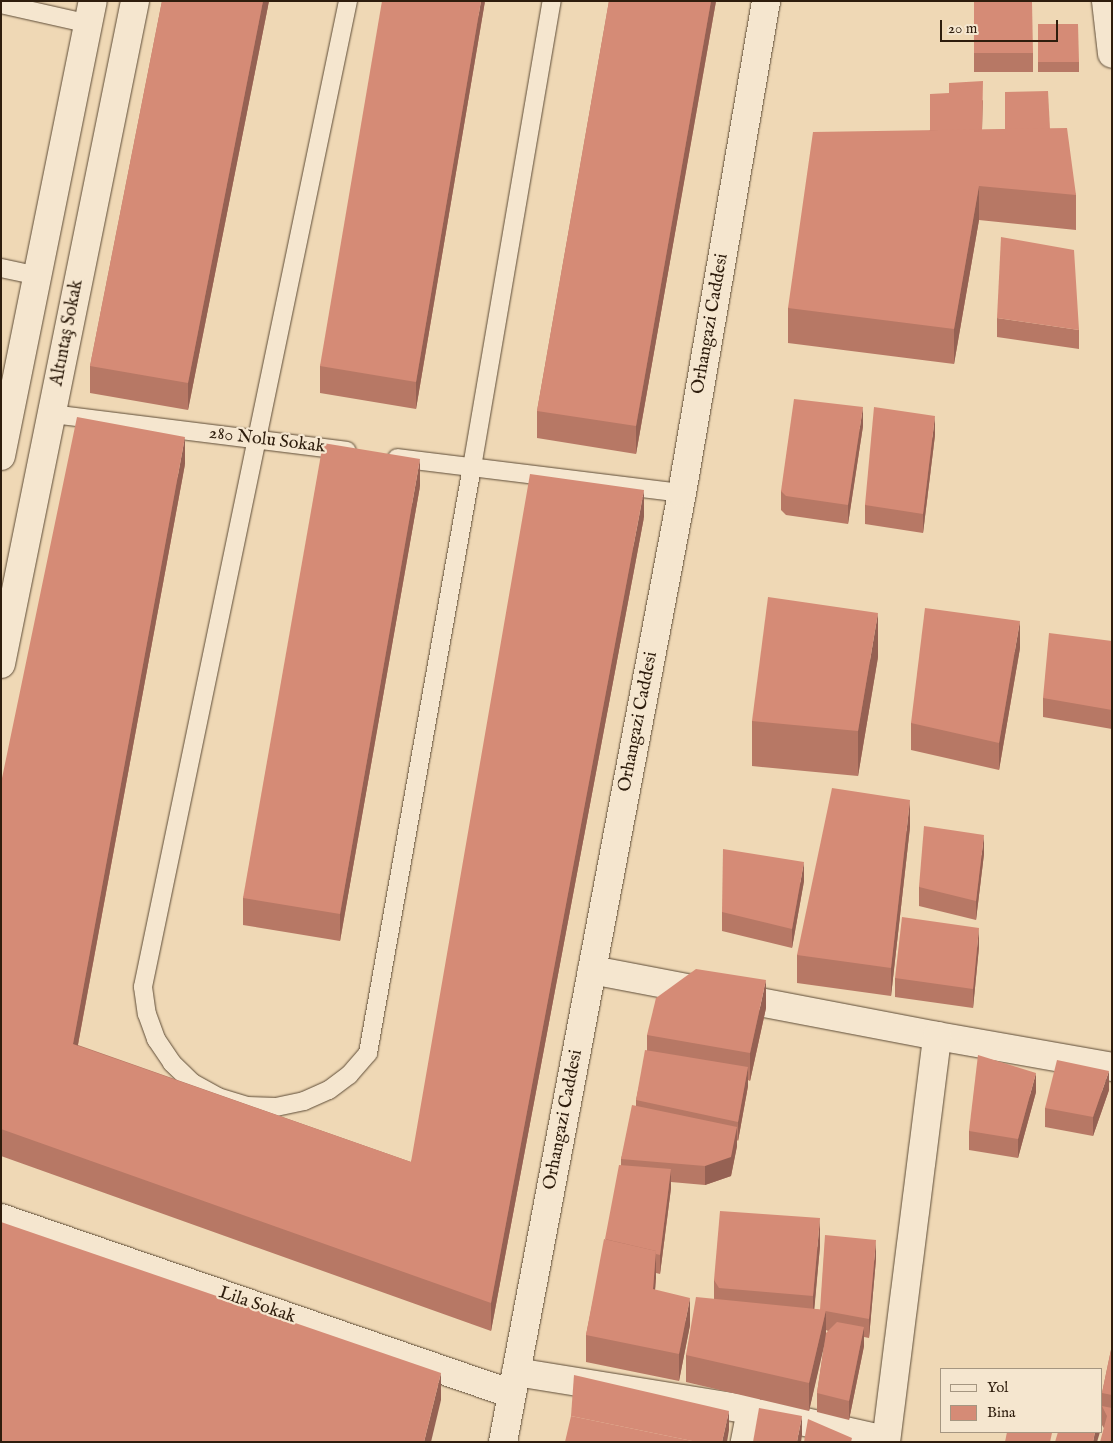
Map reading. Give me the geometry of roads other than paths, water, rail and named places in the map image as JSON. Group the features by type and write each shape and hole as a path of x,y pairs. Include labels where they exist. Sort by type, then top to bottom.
{"street":[{"name":"Altıntaş Sokak","path":"1,664 134,1"},
{"name":"Orhangazi Caddesi","path":"503,1442 682,493 766,1"},
{"path":"1106,1 1112,54"},
{"path":"1,456 5,414 39,276 91,13"},
{"name":"280 Nolu Sokak","path":"5,414 52,414"},
{"path":"592,970 937,1036 1112,1067"},
{"path":"886,1441 937,1036"},
{"name":"Lila Sokak","path":"1,1218 514,1383 752,1410 886,1441"},
{"path":"746,1442 752,1410"}],"lane":[{"path":"348,1 143,987 147,1014 156,1039 172,1063 192,1083 218,1098 246,1106 276,1107 304,1102 329,1090 349,1075 368,1053 552,1"},
{"path":"1,4 91,13"},
{"path":"1,268 39,276"},
{"name":"280 Nolu Sokak","path":"52,414 364,453"},
{"path":"384,456 682,493"}]}
